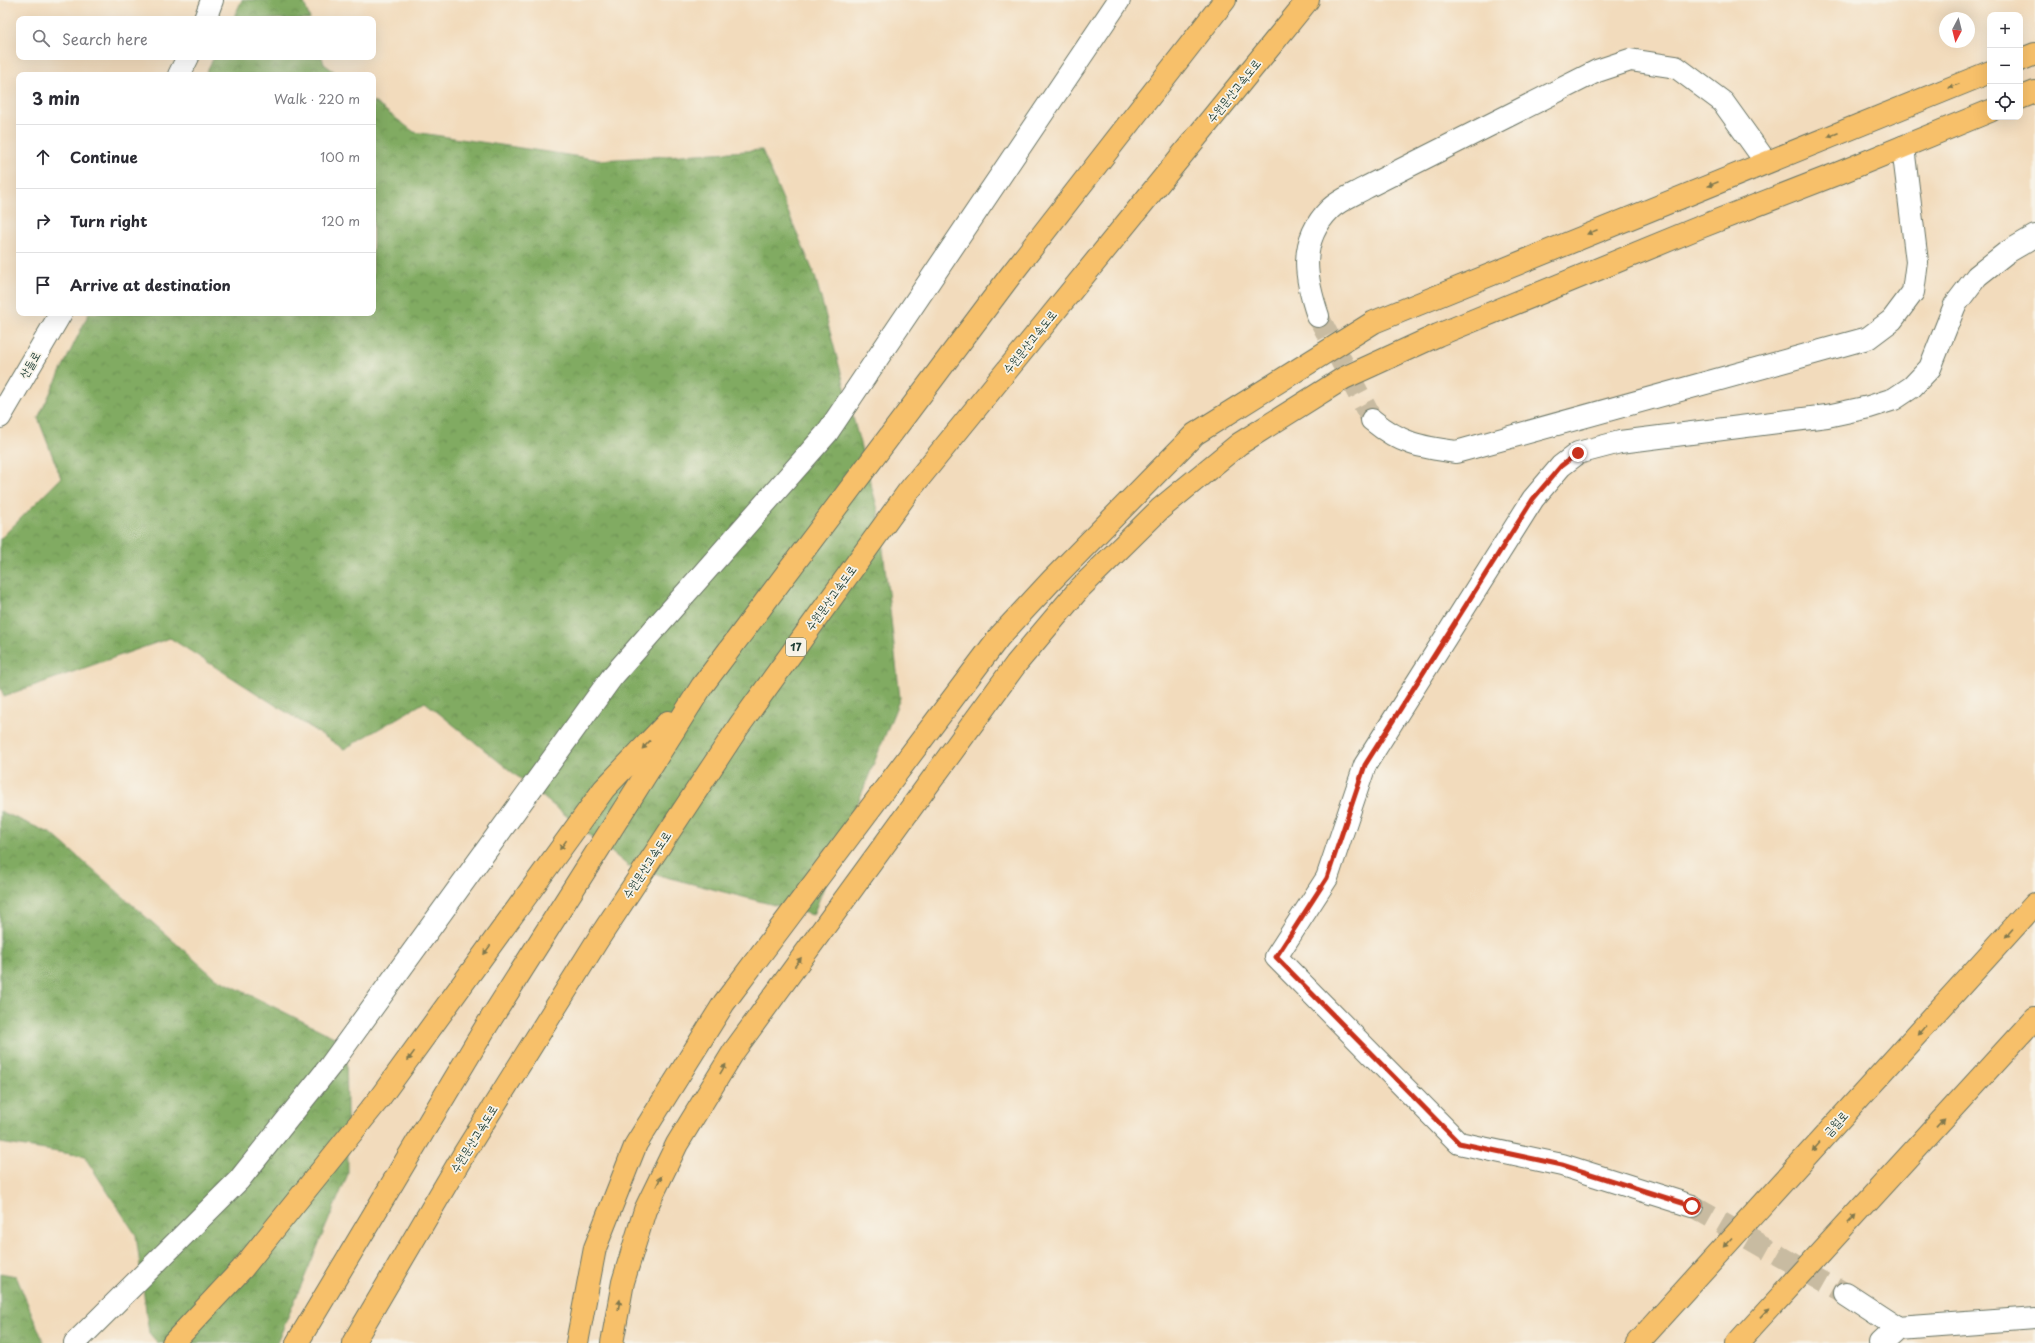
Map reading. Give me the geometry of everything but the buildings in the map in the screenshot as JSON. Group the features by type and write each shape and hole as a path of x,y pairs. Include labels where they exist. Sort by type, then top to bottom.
{"main road":[{"path":"297,1343 487,1025 702,686 1010,276 1225,0"},
{"name":"수원문산고속도로","path":"354,1343 482,1126 597,941 738,726 908,492 1308,0"},
{"path":"2023,59 2035,54"},
{"path":"578,1343 595,1248 636,1144 724,1003 999,637 1051,581 1195,434 1374,322 1987,73"},
{"path":"2023,97 2035,92"},
{"path":"612,1343 623,1282 645,1210 677,1144 734,1051 1016,664 1080,588 1160,509 1239,444 1344,378 1438,335 1698,228 1987,112"},
{"path":"173,1343 242,1269 379,1099 604,789 702,686"},
{"name":"금월로","path":"1637,1343 2035,904"},
{"path":"1738,1343 2035,1018"}],"street":[{"path":"206,16 212,0"},
{"path":"75,1343 239,1180 330,1066 612,677 827,433 1119,0"},
{"path":"180,72 186,60"},
{"path":"1318,316 1310,292 1306,257 1316,227 1330,209 1367,188 1597,71 1630,60 1676,67 1723,102 1766,162"},
{"path":"1372,420 1389,434 1418,446 1456,452 1868,338 1892,320 1913,292 1917,262 1904,146"},
{"path":"1692,1206 1562,1165 1459,1143 1276,957 1327,878 1365,765 1533,499 1561,466 1578,453 1620,442 1827,416 1869,407 1894,399 1912,387 1930,368 1955,305 1977,276 2006,253 2035,236"},
{"name":"산들로","path":"0,417 59,316"},
{"path":"1846,1294 1898,1328 2035,1318"},
{"path":"1882,1343 1898,1328"}],"green space":[{"path":"242,0 303,0 309,16 234,16"},
{"path":"212,60 323,60 324,64 335,72 206,72"},
{"path":"376,103 414,132 601,160 762,150 815,276 879,514 900,698 813,915 631,868 425,702 344,749 170,638 4,696 0,687 0,539 61,478 38,418 88,316 376,316"},
{"path":"0,811 52,834 214,977 346,1043 348,1174 277,1343 158,1343 149,1333 136,1235 84,1156 0,1143"},
{"path":"0,1273 16,1276 44,1343 0,1343"}],"tunnel":[{"path":"1318,316 1372,420"},
{"path":"1692,1206 1846,1294"}],"route":[{"path":"1578,453 1561,466 1533,499 1365,765 1327,878 1276,957 1459,1143 1562,1165 1692,1206"}]}
